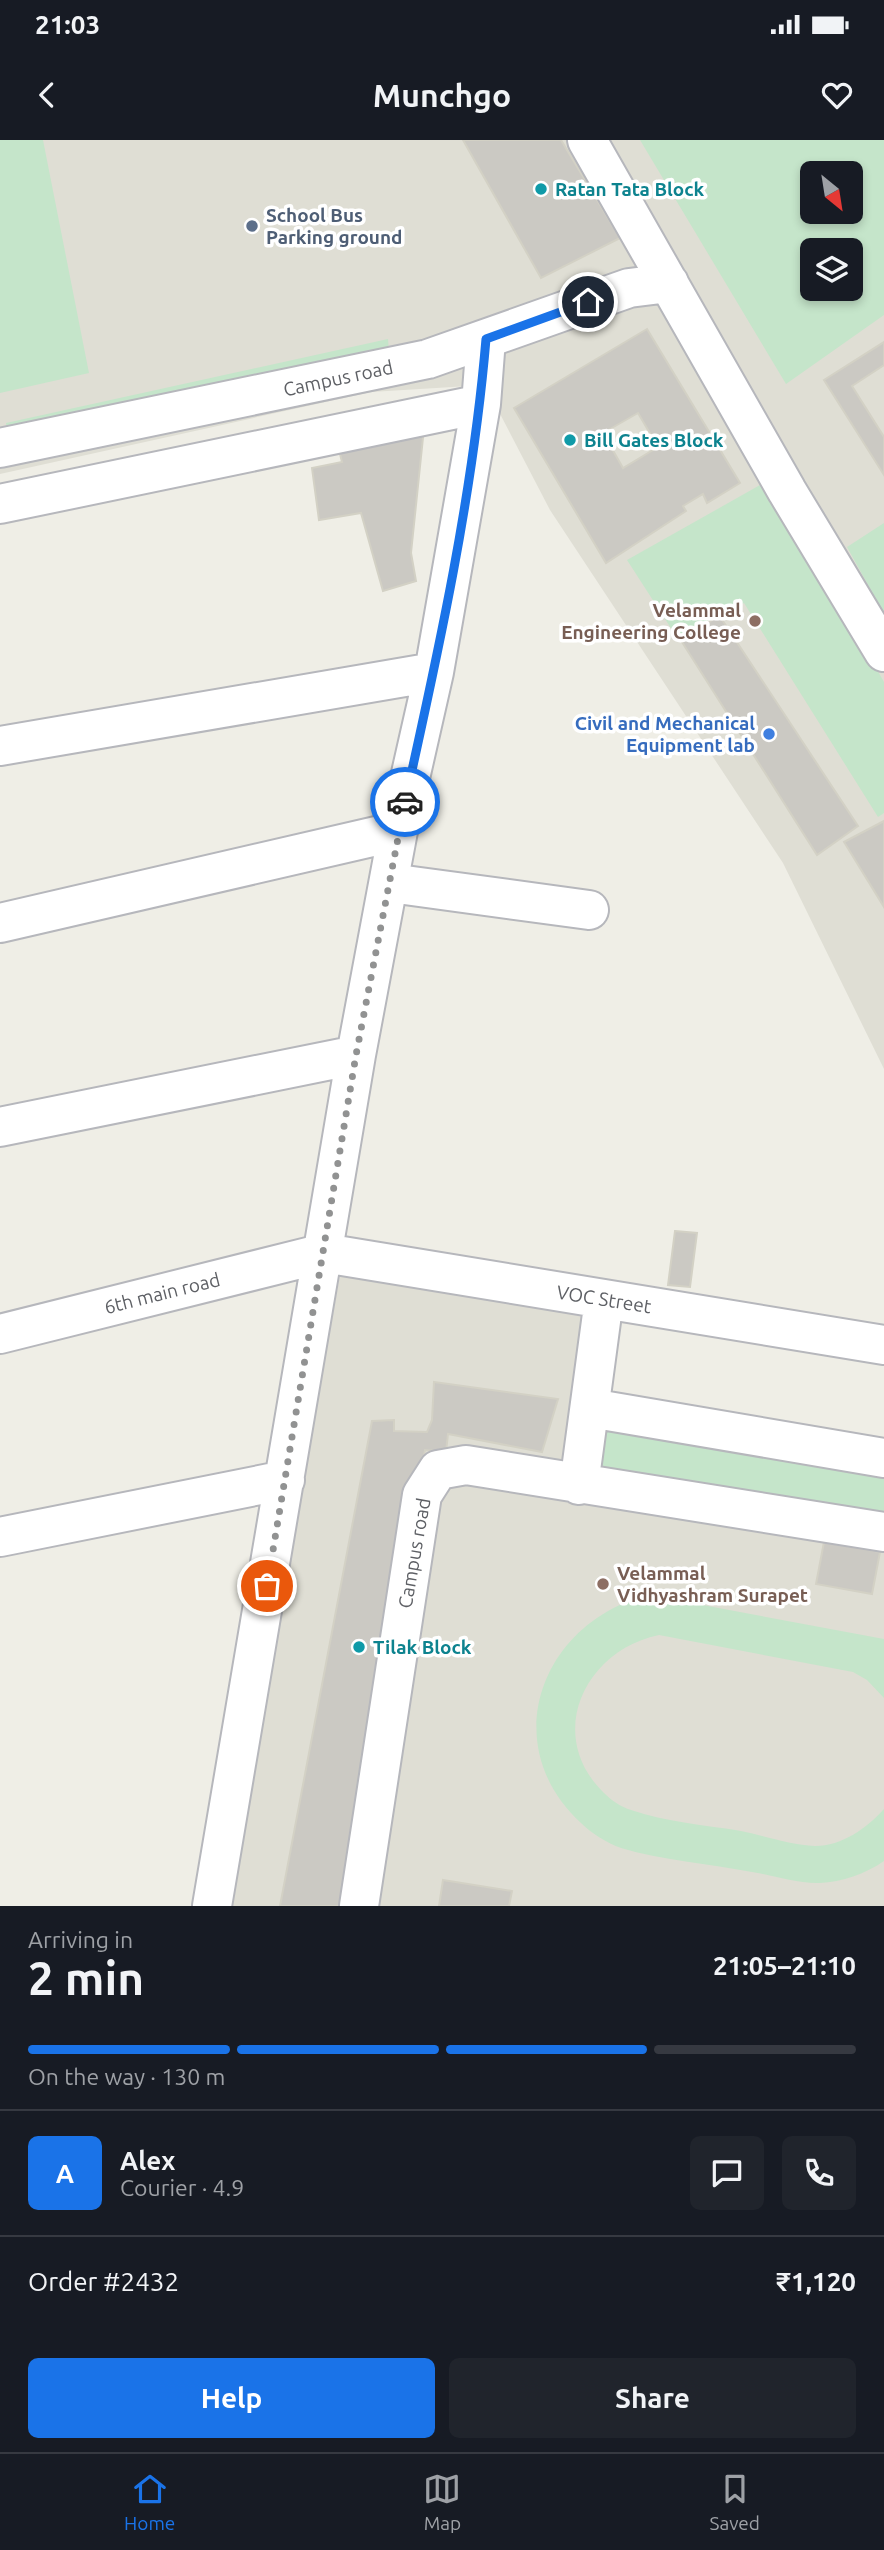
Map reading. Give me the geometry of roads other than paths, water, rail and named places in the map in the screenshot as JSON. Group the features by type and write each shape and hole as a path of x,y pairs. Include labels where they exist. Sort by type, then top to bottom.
{"street":[{"path":"587,140 884,652"},
{"name":"Campus road","path":"0,448 428,359 629,288 669,283"},
{"path":"208,1905 285,1480 356,1055 398,831 434,672 481,404 486,339"},
{"path":"0,504 481,404"},
{"path":"0,746 434,672"},
{"path":"0,923 398,831"},
{"path":"390,883 589,910"},
{"path":"0,1127 356,1055"},
{"name":"VOC Street","path":"324,1253 884,1345"},
{"name":"6th main road","path":"0,1334 324,1253"},
{"path":"579,1485 604,1299"},
{"path":"590,1408 884,1458"},
{"name":"Campus road","path":"359,1906 422,1495 438,1470 466,1465 884,1532"},
{"path":"0,1536 285,1480"}],"place":[{"name":"Ratan Tata Block","path":"541,189"},
{"name":"School Bus Parking ground","path":"252,226"},
{"name":"Bill Gates Block","path":"570,440"},
{"name":"Velammal Engineering College","path":"755,621"},
{"name":"Civil and Mechanical Equipment lab","path":"769,734"},
{"name":"Velammal Vidhyashram Surapet","path":"603,1584"},
{"name":"Tilak Block","path":"359,1647"}]}
